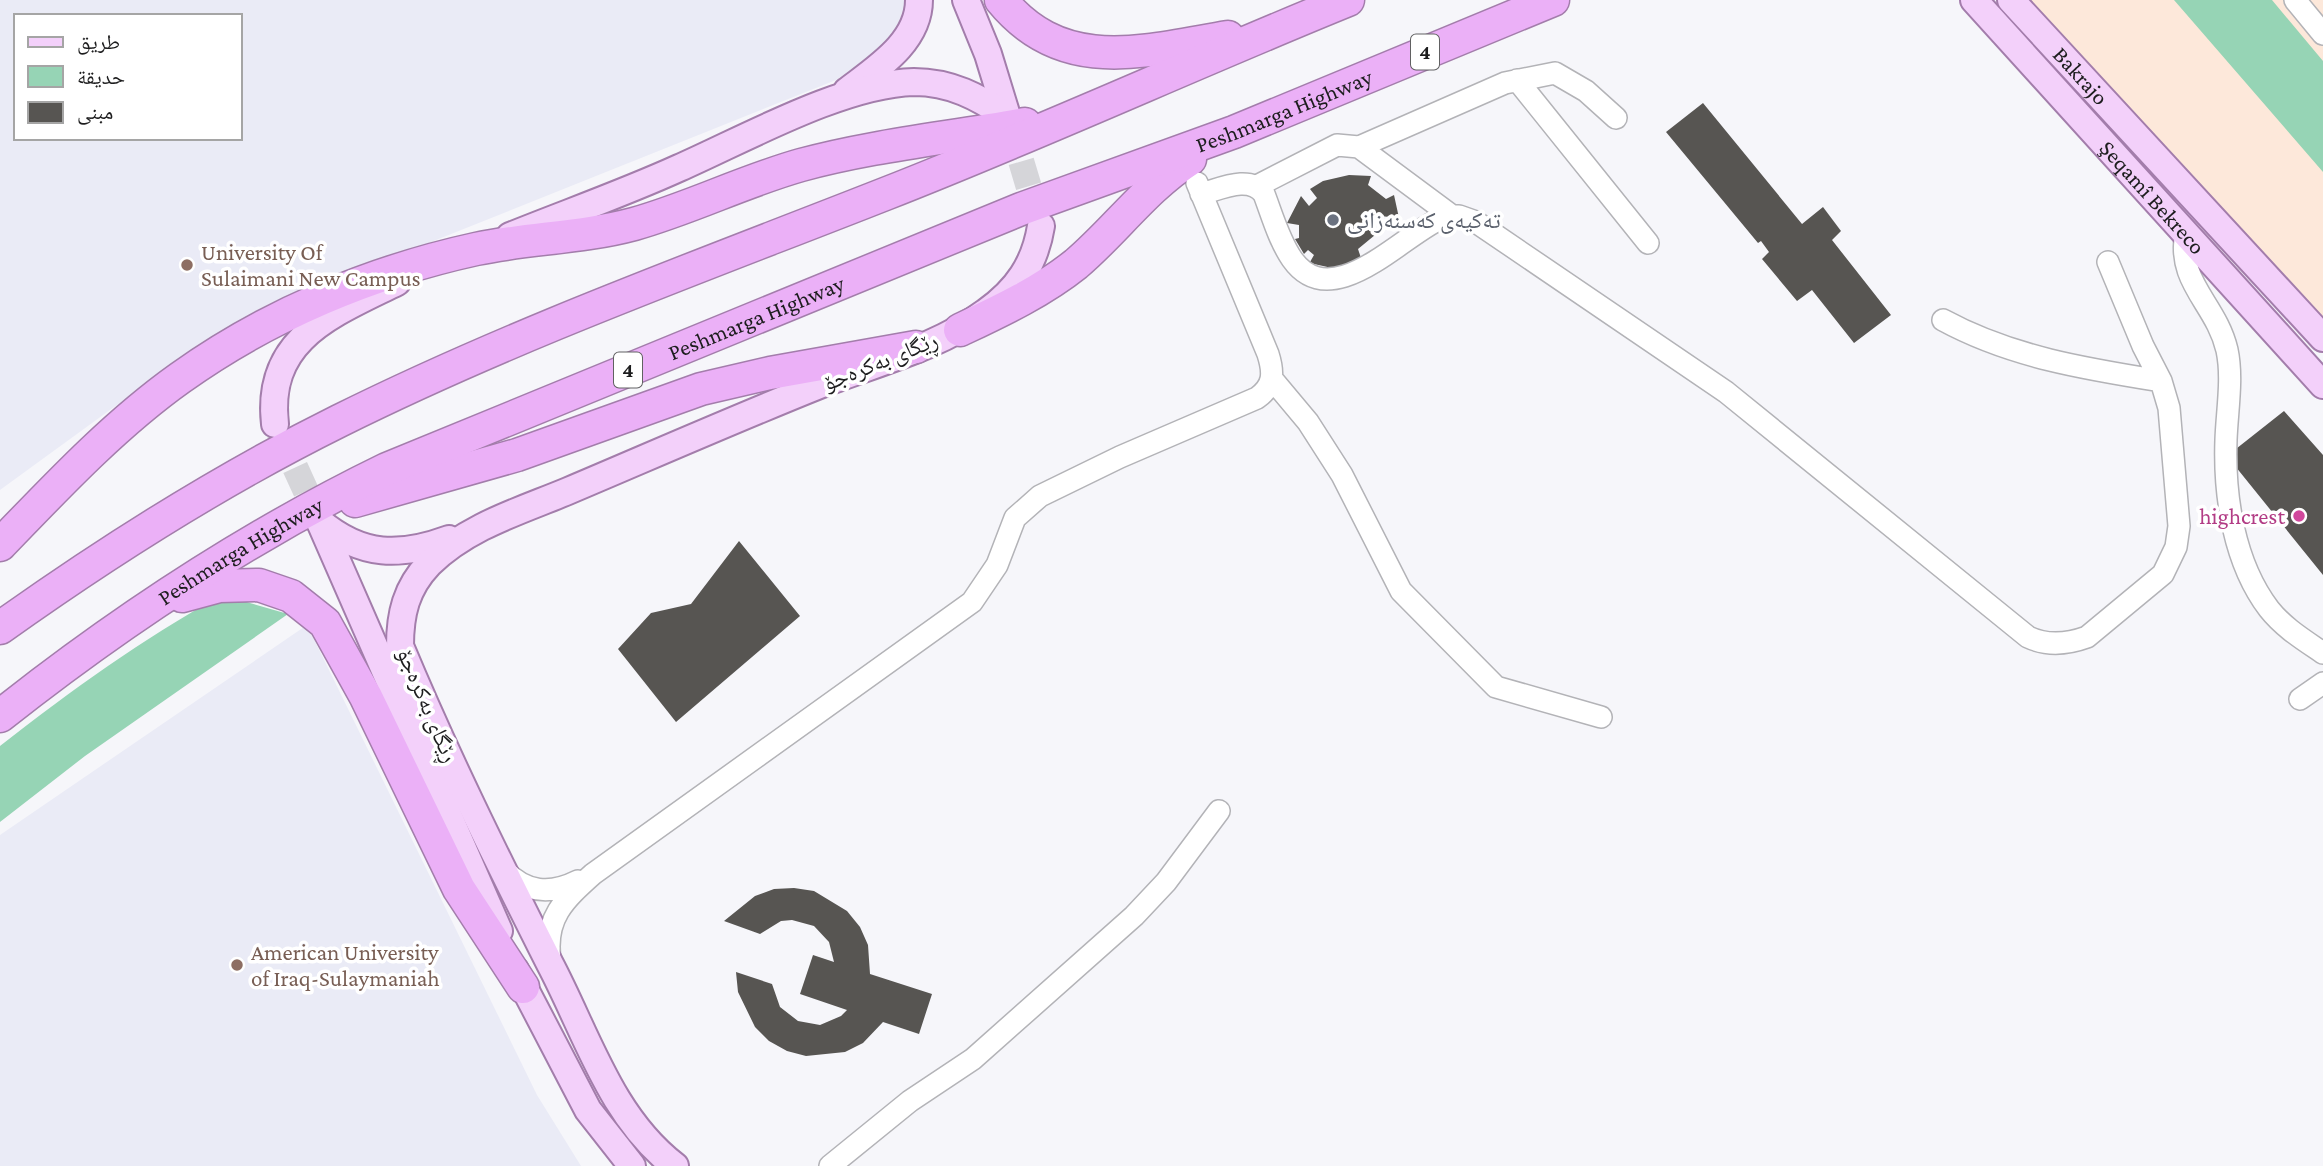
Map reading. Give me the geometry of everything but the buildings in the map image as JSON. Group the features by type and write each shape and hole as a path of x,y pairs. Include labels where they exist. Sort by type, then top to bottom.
{"highway":[{"path":"1000,0 1017,19 1044,38 1068,47 1108,54 1275,30"},
{"path":"0,628 85,567 144,529 279,453 412,387 594,307 884,195 1348,0"},
{"name":"Peshmarga Highway","path":"0,716 72,660 235,552 387,469 1021,209 1234,132 1553,0"},
{"path":"0,545 145,407 208,359 284,316 345,288 477,249 564,239 635,223 767,176 834,157 1081,113"},
{"path":"960,330 1053,281 1098,243 1162,178 1234,132"},
{"path":"235,552 346,504 517,455 701,389 770,373 916,347"},
{"path":"0,602 85,567"},
{"path":"151,606 204,590 248,584 279,591 317,615 331,633 366,697 459,889 523,987"}],"main road":[{"path":"834,101 897,49 913,26 919,0"},
{"path":"275,424 273,402 277,379 284,359 299,339 368,297 477,249 676,170 834,101 894,85 936,84 961,89 1007,116 988,54 966,0"},
{"name":"Bakrajo","path":"2011,0 2323,338"},
{"name":"Şeqamî Bekreco","path":"1983,3 2323,386"},
{"name":"ڕێگای بەکرەجۆ","path":"632,1166 588,1110 523,987 320,522 345,539 389,552 417,551 474,530 706,430 960,330 1001,300 1023,277 1035,254 1041,226"},
{"name":"ڕێگای بەکرەجۆ","path":"474,530 429,564 414,583 405,600 400,620 400,646 497,864 614,1093 645,1138 675,1166"}],"street":[{"path":"2295,0 2323,34"},
{"path":"551,966 549,934 555,912 593,874 972,602 997,565 1015,518 1040,496 1257,398 1269,387 1272,379 1268,354 1199,188 1239,184 1257,186 1336,145 1359,147 1505,83 1555,73 1586,91 1616,118"},
{"path":"1517,80 1648,243"},
{"path":"1359,147 1452,216 1476,222 1726,392 2037,641 2062,643 2087,637 2151,585 2171,562 2179,526 2169,408 2161,381 2143,346 2108,262"},
{"path":"1257,186 1264,194 1292,259 1307,273 1320,278 1351,276 1439,218 1452,216"},
{"path":"2186,232 2182,250 2186,270 2216,322 2227,351 2226,478 2233,523 2246,567 2269,609 2284,626 2323,653"},
{"path":"1943,320 1974,337 2034,356 2161,381"},
{"path":"1272,379 1308,422 1342,475 1401,591 1496,687 1601,717"},
{"path":"2301,699 2323,683"},
{"path":"830,1166 910,1101 974,1059 1134,916 1166,882 1219,811"},
{"path":"497,864 514,881 532,890 560,889 593,874"}],"shaded area":[{"name":"University Of Sulaimani New Campus","path":"0,0 907,0 897,27 879,50 836,80 316,288 211,344 114,407 0,490"},
{"path":"2012,0 2323,0 2323,337"},
{"name":"American University of Iraq-Sulaymaniah","path":"307,625 537,1095 581,1166 0,1166 0,835"}],"green space":[{"path":"2174,0 2272,0 2323,61 2323,172"},
{"path":"222,595 288,614 85,756 0,822 0,746 108,666"}],"tunnel":[{"path":"1010,124 1039,221"},
{"path":"279,432 320,522"}],"place":[{"name":"تەکیەی کەسنەزانی","path":"1333,220"},
{"name":"University Of Sulaimani New Campus","path":"187,265"},
{"name":"highcrest","path":"2299,516"},
{"name":"American University of Iraq-Sulaymaniah","path":"237,965"}]}
